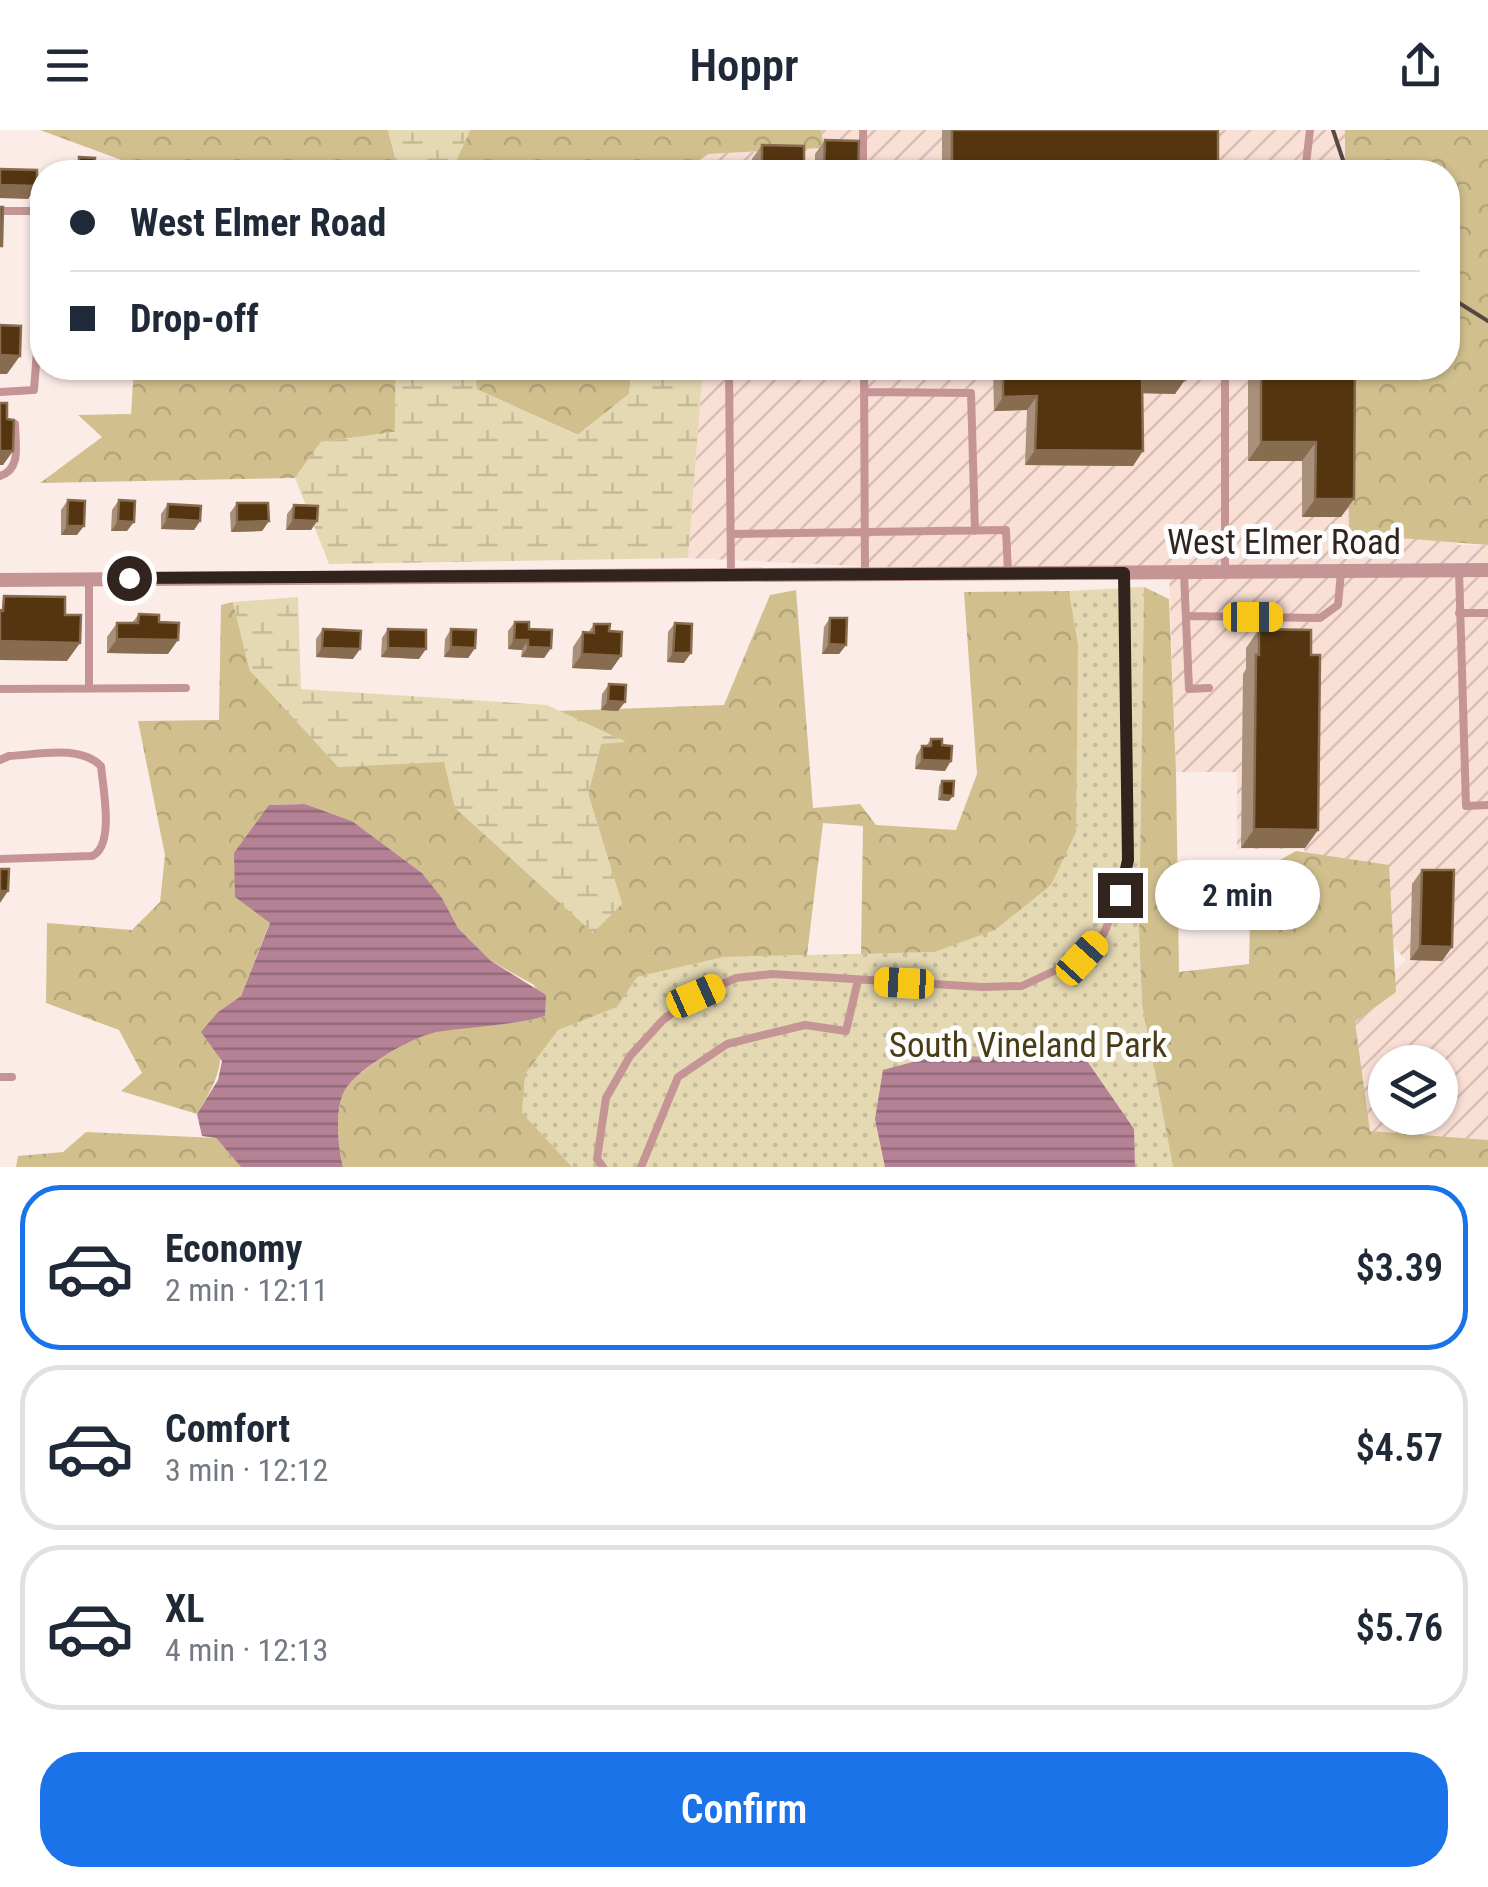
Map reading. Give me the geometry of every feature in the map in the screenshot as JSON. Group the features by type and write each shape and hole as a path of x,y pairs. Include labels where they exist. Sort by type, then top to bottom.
{"street":[{"name":"West Elmer Road","path":"0,580 1488,570"}],"lane":[{"path":"863,130 863,160"},
{"path":"1306,160 1310,130"},
{"path":"0,211 30,211"},
{"path":"0,392 34,390 35,380"},
{"path":"729,380 731,576"},
{"path":"864,380 865,574"},
{"path":"1225,380 1225,573"},
{"path":"864,392 971,392 976,531"},
{"path":"0,476 11,473 15,466 14,424"},
{"path":"730,534 1006,530 1008,573"},
{"path":"1459,570 1466,806 1488,806"},
{"path":"1186,616 1320,618 1338,605 1340,572"},
{"path":"602,1167 597,1159 606,1098 630,1056 696,996 736,978 772,974 1022,986 1082,958 1104,933 1120,895 1128,860 1124,573"},
{"path":"1184,573 1189,689 1209,688"},
{"path":"89,579 89,688"},
{"path":"1459,614 1488,613"},
{"path":"0,689 186,688"},
{"path":"0,760 9,756 71,753 96,760 101,766 106,832 104,847 92,856 0,859"},
{"path":"642,1167 678,1077 727,1044 805,1025 846,1032 858,980"},
{"path":"0,1077 12,1076"}],"shaded area":[{"path":"821,130 1345,130 1345,160 700,160 708,154 823,148"},
{"path":"702,380 1355,380 1458,545 1488,545 1488,1140 1414,1135 1458,1135 1458,1045 1368,1045 1368,1118 1353,1010 1406,960 1303,849 1237,849 1237,772 1176,772 1169,571 962,571 688,558"},
{"path":"305,804 352,821 422,873 442,898 458,928 491,961 546,995 545,1016 437,1032 373,1063 345,1090 339,1107 343,1167 241,1167 216,1138 202,1136 197,1114 218,1080 222,1061 201,1032 218,1012 241,996 270,923 235,897 234,853 269,805"},
{"path":"935,1056 1085,1058 1134,1129 1135,1167 885,1167 875,1119 883,1070"}],"green space":[{"path":"40,130 388,130 396,160 121,160"},
{"path":"388,130 470,130 456,160 396,160"},
{"path":"470,130 821,130 824,148 708,154 700,160 456,160"},
{"path":"1345,130 1488,130 1488,545 1349,534 1347,380 1460,380 1460,160 1345,160"},
{"path":"133,380 396,380 395,432 321,442 295,478 40,483 102,437 78,415 131,414"},
{"path":"396,380 476,380 477,389 577,435 629,394 631,380 702,380 688,558 329,564 295,478 321,442 395,432"},
{"path":"476,380 631,380 629,394 578,435 476,389"},
{"name":"South Vineland Park","path":"1144,587 1139,930 1142,1005 1173,1167 343,1167 637,977 724,957 934,952 1078,644 1069,591"},
{"path":"1144,587 1169,599 1179,972 1249,964 1251,876 1296,851 1389,865 1396,992 1355,1022 1368,1135 1488,1140 1488,1167 1173,1167 1142,1005 1139,930"},
{"path":"796,590 813,808 860,804 876,825 956,830 977,774 964,592 1069,591 1078,644 1076,832 1051,885 995,930 934,952 861,954 863,826 823,823 807,955 724,957 637,977 617,1007 558,1030 525,1074 522,1113 572,1167 343,1167 339,1107 345,1090 373,1064 413,1040 436,1032 545,1016 534,985 491,961 458,928 442,898 422,873 352,821 305,804 269,805 270,922 241,996 218,1012 219,1065 197,1114 121,1091 142,1073 119,1030 46,1003 47,923 132,930 160,902 165,855 138,721 219,720 221,605 233,602 250,671 444,761 622,904 588,794 601,743 624,741 558,711 724,705 770,595"},
{"path":"298,597 301,689 547,705 626,742 601,744 588,794 622,904 593,933 455,808 444,762 338,767 250,671 233,602"},
{"path":"86,1132 216,1138 241,1167 16,1167 18,1156 63,1152"}],"building":[{"path":"952,130 1218,130 1218,160 952,160"},
{"path":"825,140 859,141 858,160 824,160"},
{"path":"762,145 804,146 804,160 762,160"},
{"path":"0,169 30,170 30,186 0,185"},
{"path":"3,207 2,246 0,246"},
{"path":"0,325 21,326 20,356 0,355"},
{"path":"1003,380 1142,380 1143,451 1035,450 1037,396 1003,397"},
{"path":"1261,380 1355,380 1354,499 1315,499 1316,442 1261,442"},
{"path":"0,403 7,403 7,419 14,420 13,451 0,451"},
{"path":"68,500 85,501 84,526 67,526"},
{"path":"119,500 135,501 134,522 118,521"},
{"path":"237,503 268,503 269,521 237,522"},
{"path":"168,504 201,506 200,521 167,519"},
{"path":"294,505 318,506 317,521 293,520"},
{"path":"4,596 65,597 65,615 81,615 80,643 0,641"},
{"path":"139,614 159,615 159,622 179,623 178,640 117,639 117,623 138,623"},
{"path":"830,618 847,618 846,645 829,644"},
{"path":"515,622 529,622 529,629 552,630 551,648 528,647 528,640 514,640"},
{"path":"675,623 692,624 691,653 673,653"},
{"path":"594,624 610,624 609,631 622,632 621,656 582,654 583,632 594,633"},
{"path":"323,629 361,631 360,649 322,648"},
{"path":"388,629 426,630 426,649 388,648"},
{"path":"451,629 476,630 475,648 451,647"},
{"path":"1259,629 1311,630 1311,655 1320,655 1318,830 1254,829"},
{"path":"609,684 626,685 625,702 608,701"},
{"path":"931,739 942,739 942,745 952,746 951,761 922,760 922,746 931,746"},
{"path":"942,781 954,781 953,796 942,795"},
{"path":"0,869 9,869 8,891 0,891"},
{"path":"1422,870 1454,870 1452,947 1420,946"}],"railway":[{"path":"1333,130 1343,160"},
{"path":"1460,304 1488,321"}],"route":[{"path":"129,578 1124,573 1128,860 1120,895"}]}
